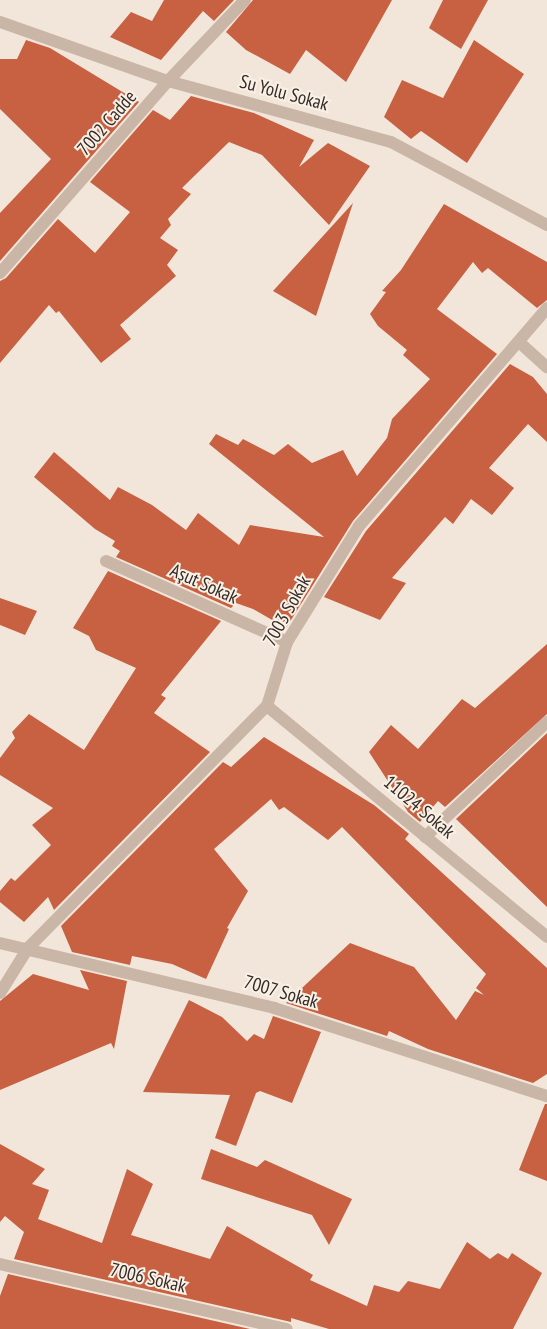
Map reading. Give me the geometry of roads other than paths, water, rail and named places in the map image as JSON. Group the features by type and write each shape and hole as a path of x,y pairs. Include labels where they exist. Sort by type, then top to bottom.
{"street":[{"name":"7002 Cadde","path":"0,273 168,81 245,0"},
{"name":"Su Yolu Sokak","path":"0,22 168,81 391,142 547,225"},
{"name":"7003 Sokak","path":"0,993 28,948 266,706 287,642 359,526 547,308"},
{"path":"519,342 547,366"},
{"name":"Aşut Sokak","path":"106,561 287,642"},
{"name":"11024 Sokak","path":"266,706 547,938"},
{"path":"425,837 547,722"},
{"name":"7007 Sokak","path":"0,943 28,948 274,1008 547,1096"},
{"name":"7006 Sokak","path":"0,1264 287,1329"}]}
